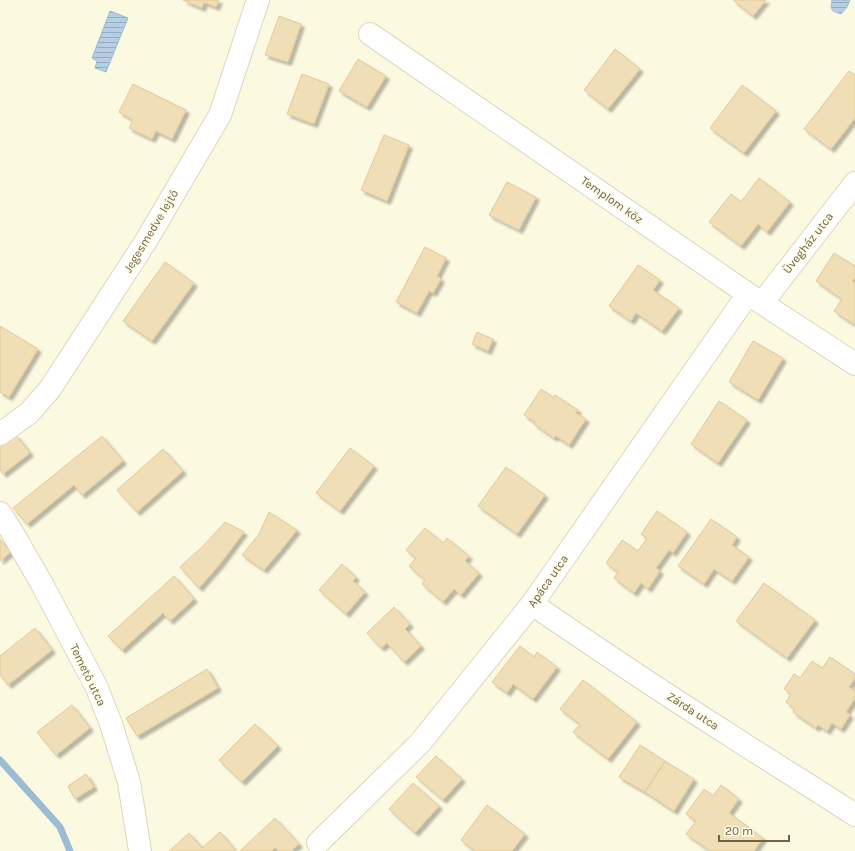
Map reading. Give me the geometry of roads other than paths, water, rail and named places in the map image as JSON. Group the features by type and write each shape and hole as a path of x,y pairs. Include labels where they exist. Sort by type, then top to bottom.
{"street":[{"name":"Jegesmedve lejtő","path":"0,434 29,413 50,389 137,256 158,221 220,115 258,0"},
{"name":"Templom köz","path":"370,34 755,299 855,364"},
{"name":"Üvegház utca","path":"755,299 855,183"},
{"name":"Apáca utca","path":"318,844 420,743 532,604 755,299"},
{"name":"Temető utca","path":"0,513 42,584 97,688 111,724 129,782 140,851"},
{"name":"Zárda utca","path":"532,604 590,644 855,815"}],"water":[{"path":"832,0 850,0 847,7 841,14 833,11 831,7"},
{"path":"110,11 128,18 106,72 95,68 97,61 92,58"}],"waterway":[{"path":"0,760 60,827 70,851"}]}
